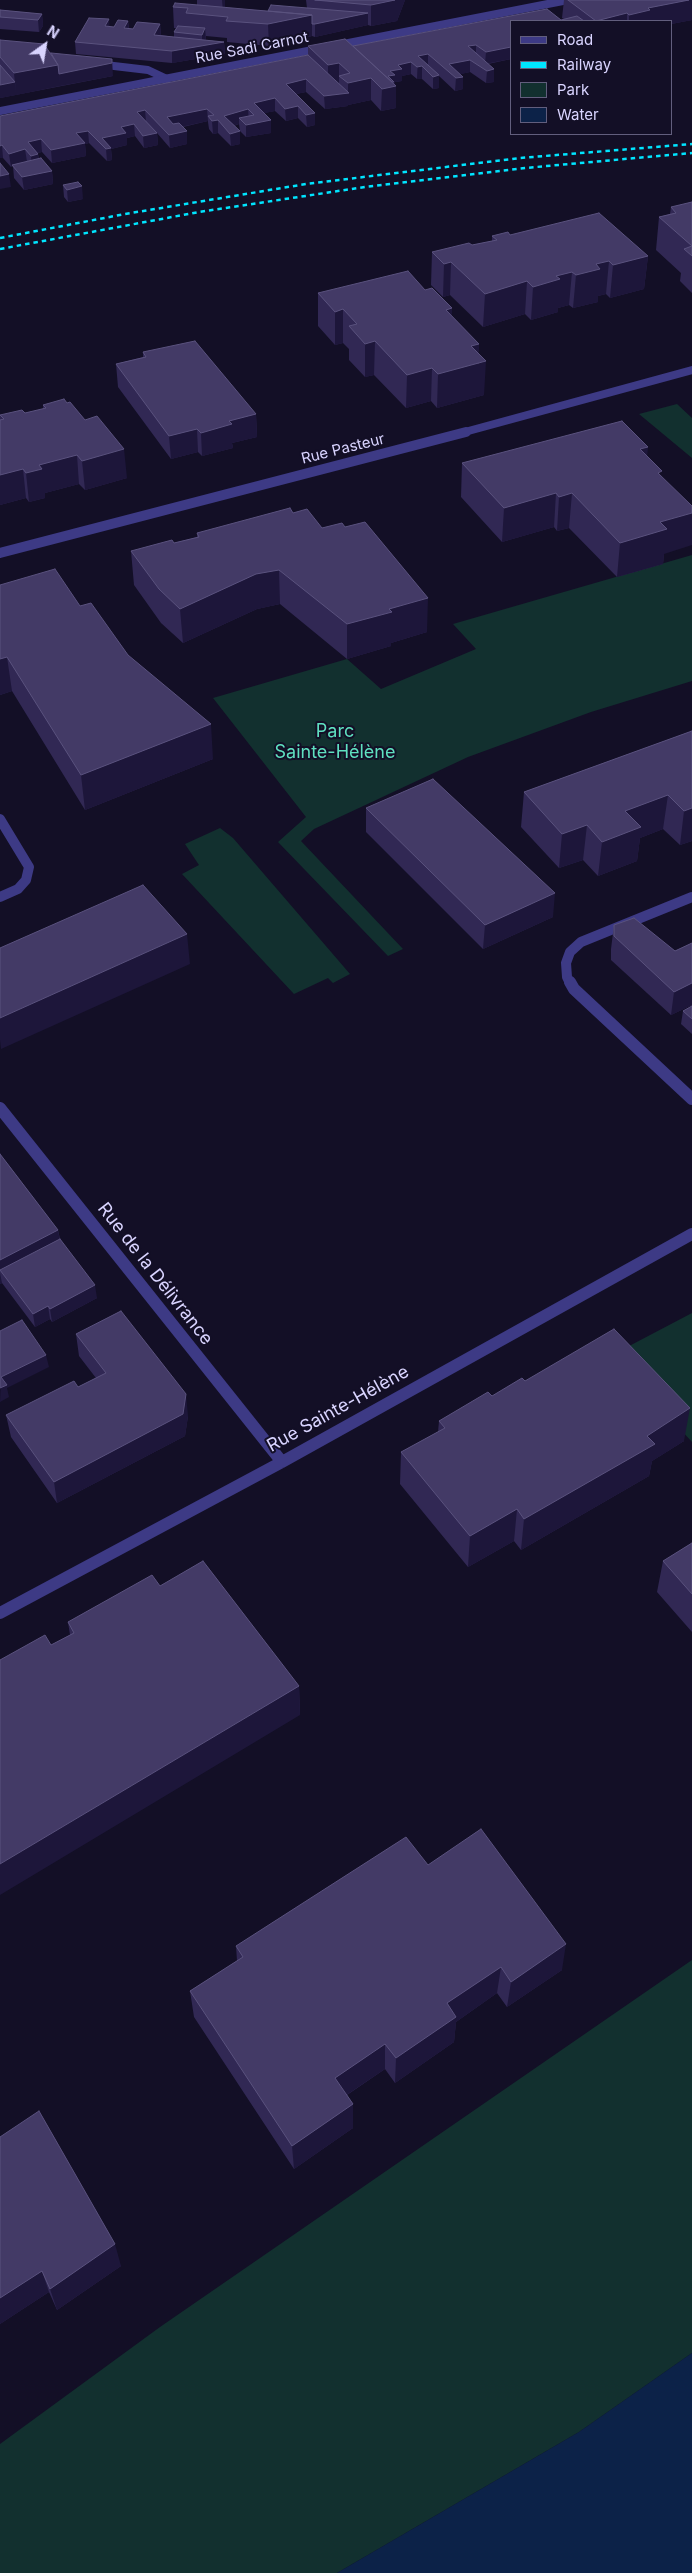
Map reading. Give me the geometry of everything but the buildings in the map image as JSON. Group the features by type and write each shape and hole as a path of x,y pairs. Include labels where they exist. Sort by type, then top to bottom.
{"street":[{"name":"Rue Sadi Carnot","path":"0,112 568,0"},
{"path":"86,63 148,70 167,78"},
{"name":"Rue Pasteur","path":"0,553 405,448 692,370"},
{"path":"0,819 29,867 26,880 18,888 0,897"},
{"path":"692,896 581,942 570,952 566,963 567,977 574,989 692,1099"},
{"name":"Rue de la Délivrance","path":"0,1108 282,1462"},
{"name":"Rue Sainte-Hélène","path":"0,1613 282,1462 692,1234"}],"green space":[{"path":"677,404 692,418 692,458 639,414"},
{"name":"Parc Sainte-Hélène","path":"692,555 692,681 591,712 468,757 314,829 301,841 403,949 388,956 278,842 306,817 213,698 347,659 381,689 476,649 453,624"},
{"path":"220,828 233,838 350,974 333,983 328,978 294,994 182,874 199,865 185,844"},
{"path":"692,1313 692,1442 612,1355"},
{"path":"692,1960 692,2353 579,2432 337,2573 0,2573 0,2444 160,2327"}],"water":[{"path":"692,2353 692,2573 337,2573 579,2432"}],"railway":[{"path":"0,238 125,214 306,184 520,158 692,144"},
{"path":"0,249 199,212 365,187 525,168 692,153"}]}
